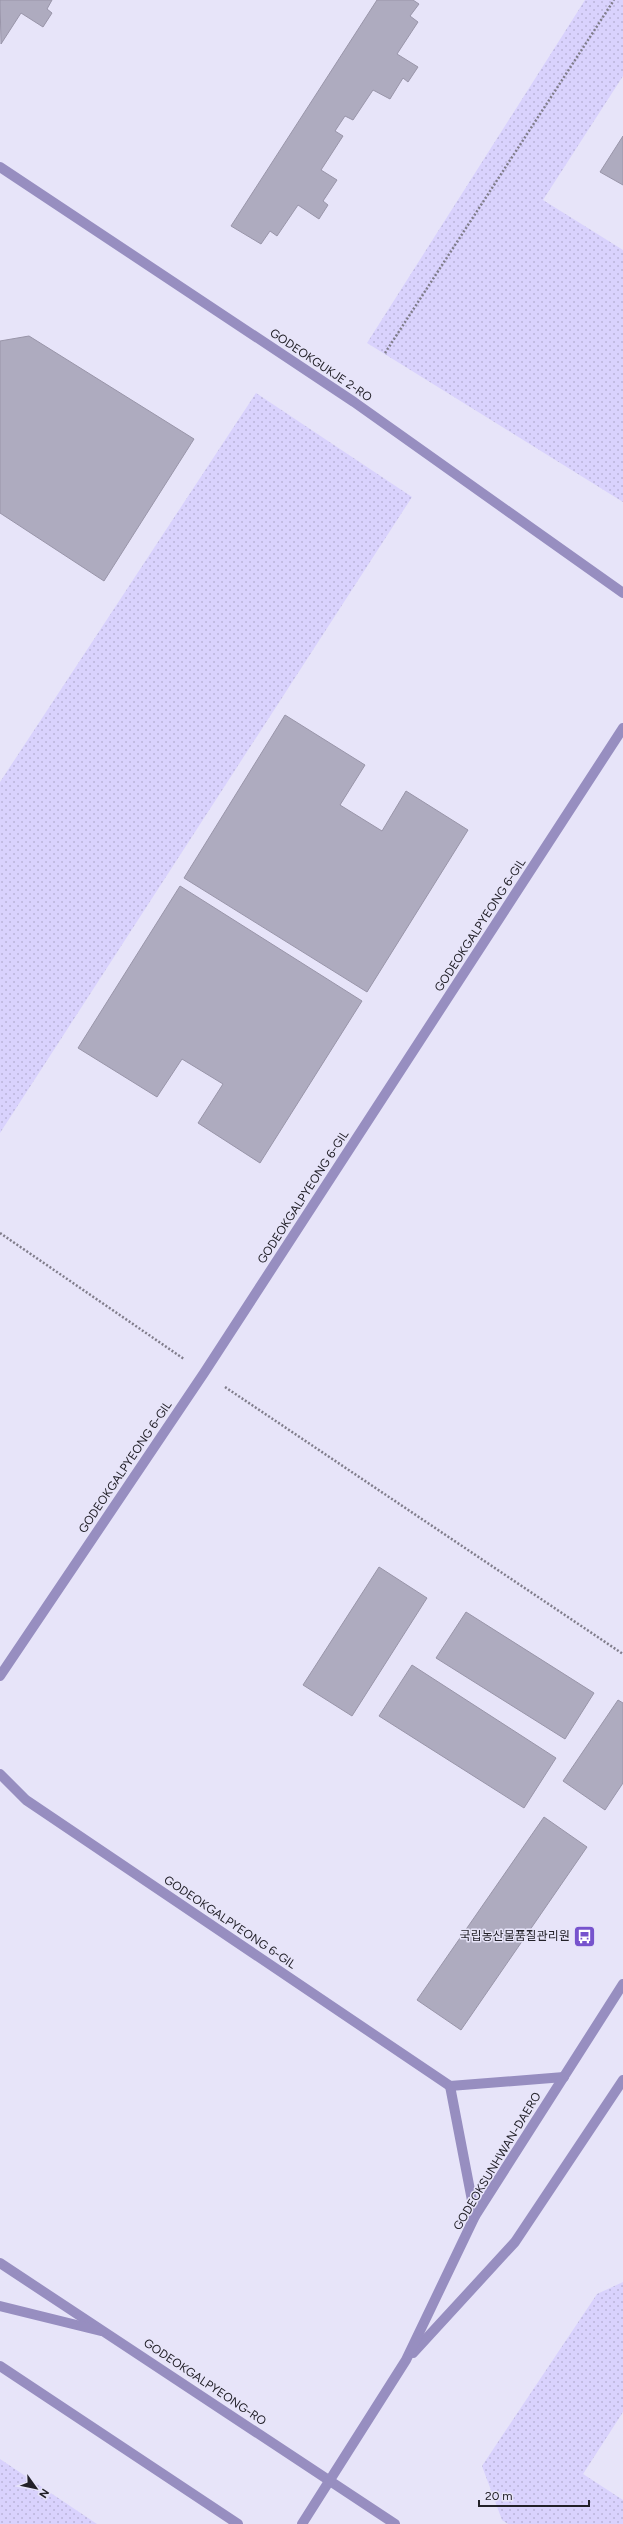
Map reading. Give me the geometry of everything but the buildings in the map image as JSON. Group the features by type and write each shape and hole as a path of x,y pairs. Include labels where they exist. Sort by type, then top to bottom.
{"street":[{"name":"GODEOKGUKJE 2-RO","path":"1,169 354,402 623,593"},
{"name":"GODEOKGALPYEONG 6-GIL","path":"0,1676 204,1373 623,728"},
{"name":"GODEOKGALPYEONG 6-GIL","path":"0,1774 26,1800 450,2086"},
{"name":"GODEOKSUNHWAN-DAERO","path":"302,2524 406,2360 475,2216 623,1984"},
{"path":"475,2216 450,2086 564,2077"},
{"name":"GODEOKSUNHWAN-DAERO","path":"406,2360 515,2242 623,2080"},
{"name":"GODEOKGALPYEONG-RO","path":"0,2263 108,2333 394,2524"},
{"path":"0,2306 108,2333"},
{"path":"0,2366 238,2524"}],"path":[{"path":"385,353 614,0"},
{"path":"0,1233 204,1373 623,1654"}],"shaded area":[{"path":"585,0 623,0 623,76 543,200 623,250 623,502 367,343"},
{"path":"256,393 412,497 0,1133 0,782"},
{"path":"623,2282 623,2412 583,2474 623,2500 623,2524 508,2524 502,2520 482,2466 597,2294"},
{"path":"0,2459 97,2524 0,2524"}],"place":[{"name":"국립농산물품질관리원","path":"585,1936"}]}
